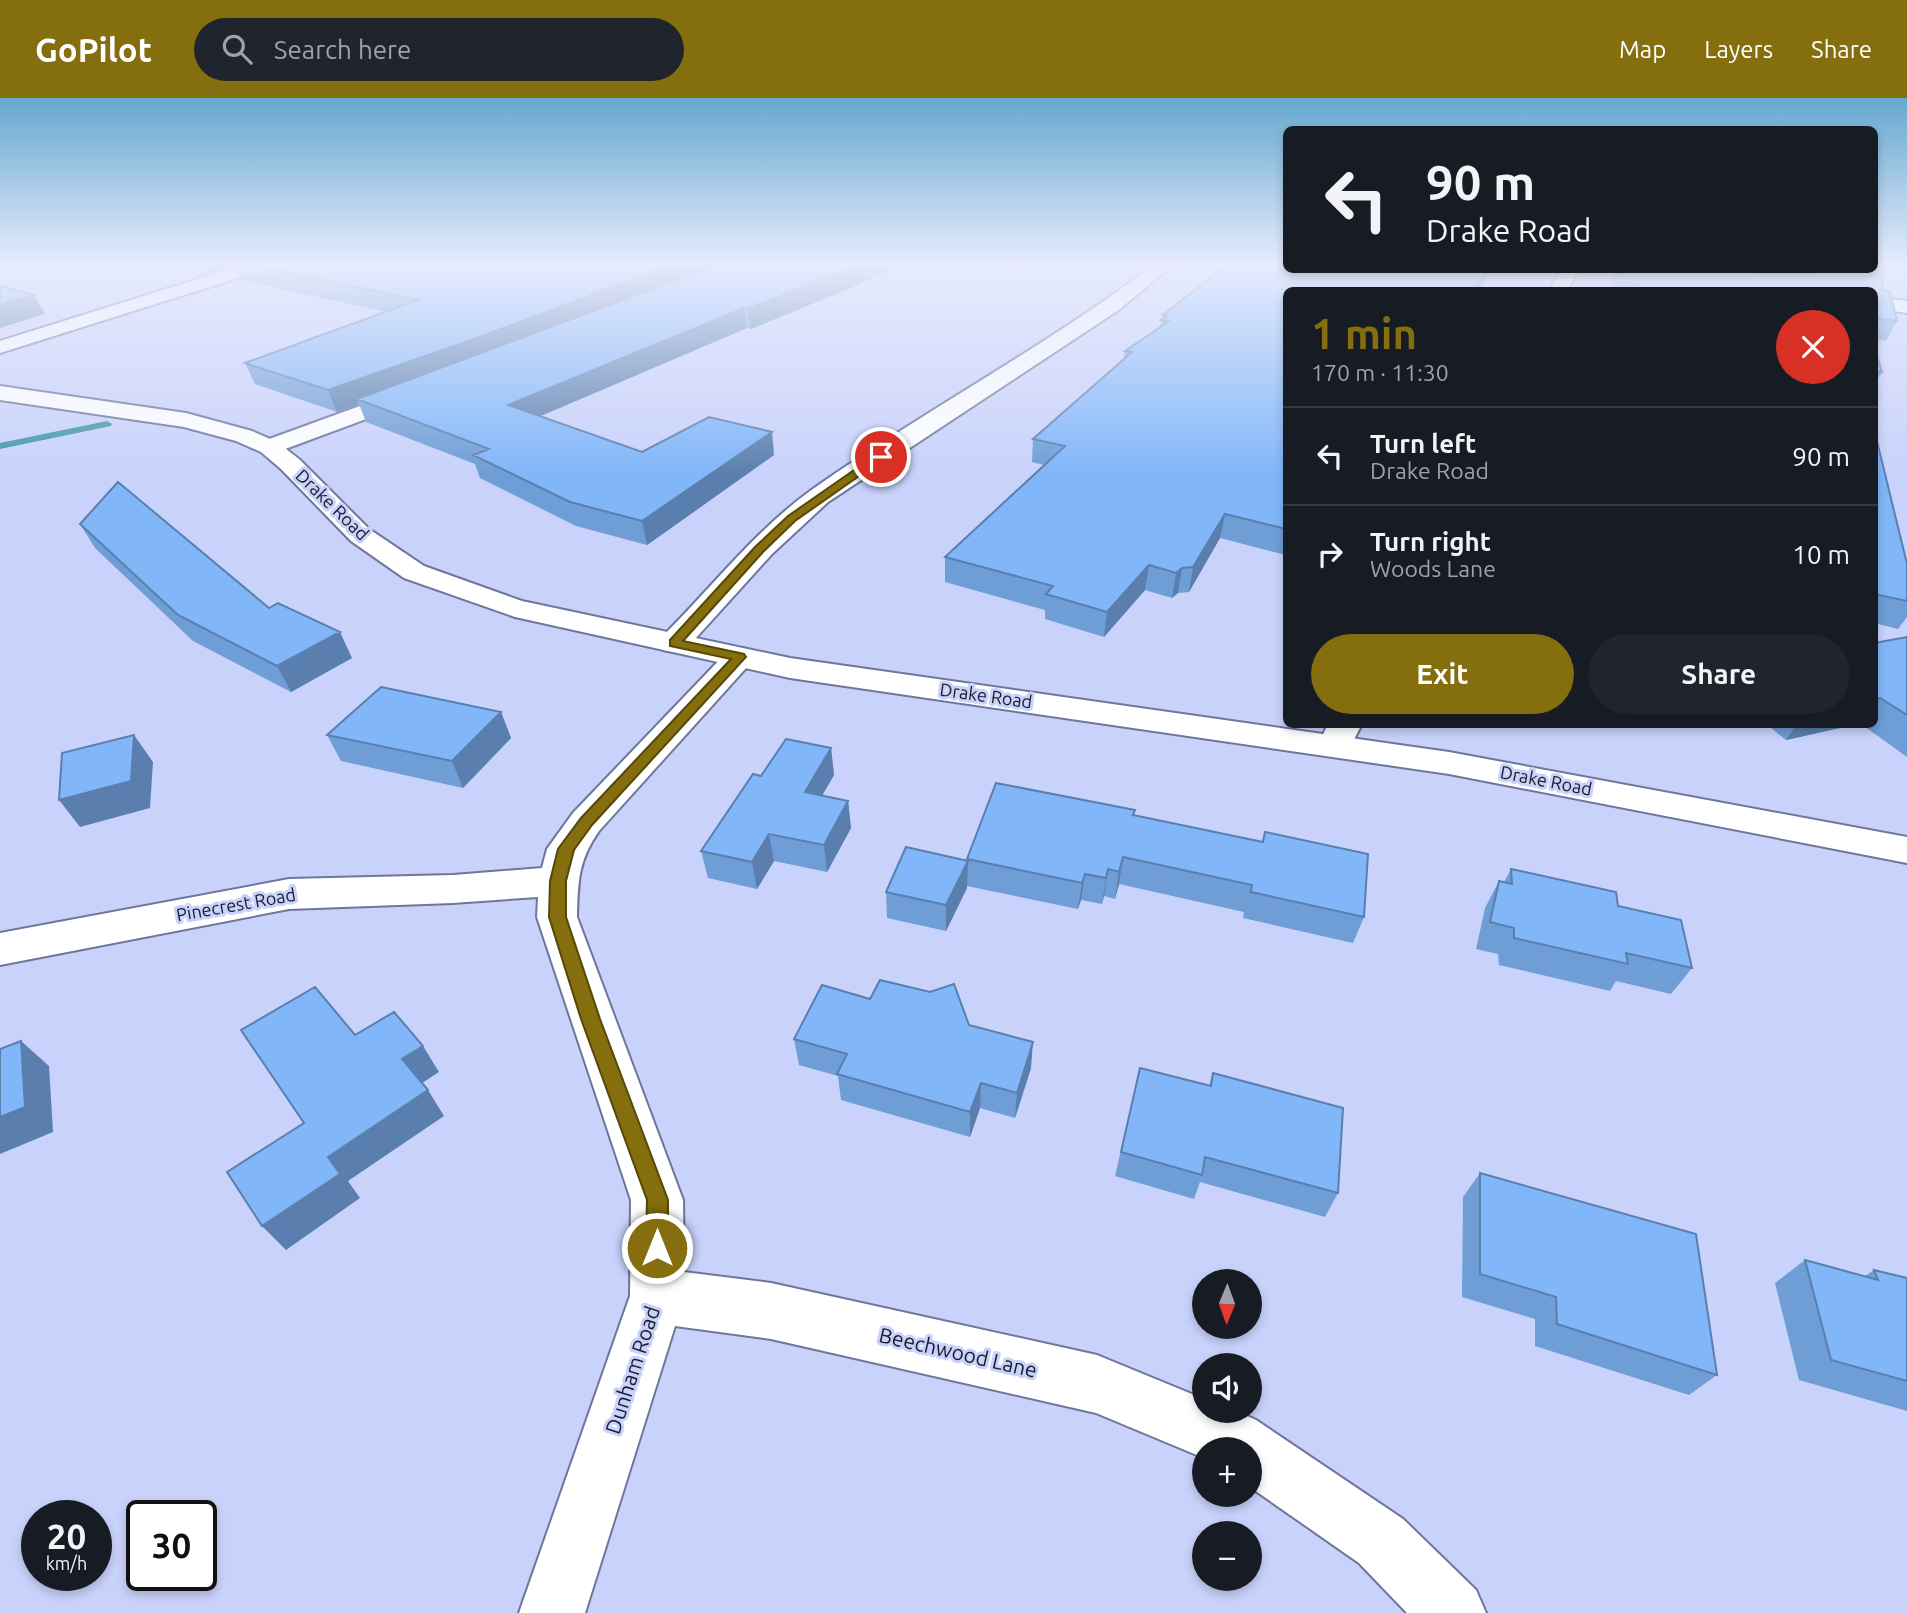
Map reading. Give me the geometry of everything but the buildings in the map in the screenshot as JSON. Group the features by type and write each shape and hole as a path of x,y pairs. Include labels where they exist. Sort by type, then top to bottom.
{"street":[{"path":"0,347 42,334"},
{"path":"674,643 791,519 1069,334"},
{"path":"268,446 425,389"},
{"name":"Drake Road","path":"0,393 186,421 244,436 268,446 290,464 360,535 414,572 515,608 804,670 1340,735 1449,763 1907,849"},
{"name":"Dunham Road","path":"552,1613 657,1296 657,1200 557,917 558,881 566,849 586,822 740,657"},
{"name":"Pinecrest Road","path":"0,949 289,894 453,889 558,881"},
{"name":"Beechwood Lane","path":"657,1296 771,1311 1097,1384 1225,1437"},
{"name":"Beechwood Lane","path":"1262,1460 1381,1541 1453,1613"}],"waterway":[{"path":"0,446 107,424"}],"route":[{"path":"657,1248 657,1200 557,917 558,881 566,849 586,822 740,657 674,643 791,519 881,457"}]}
